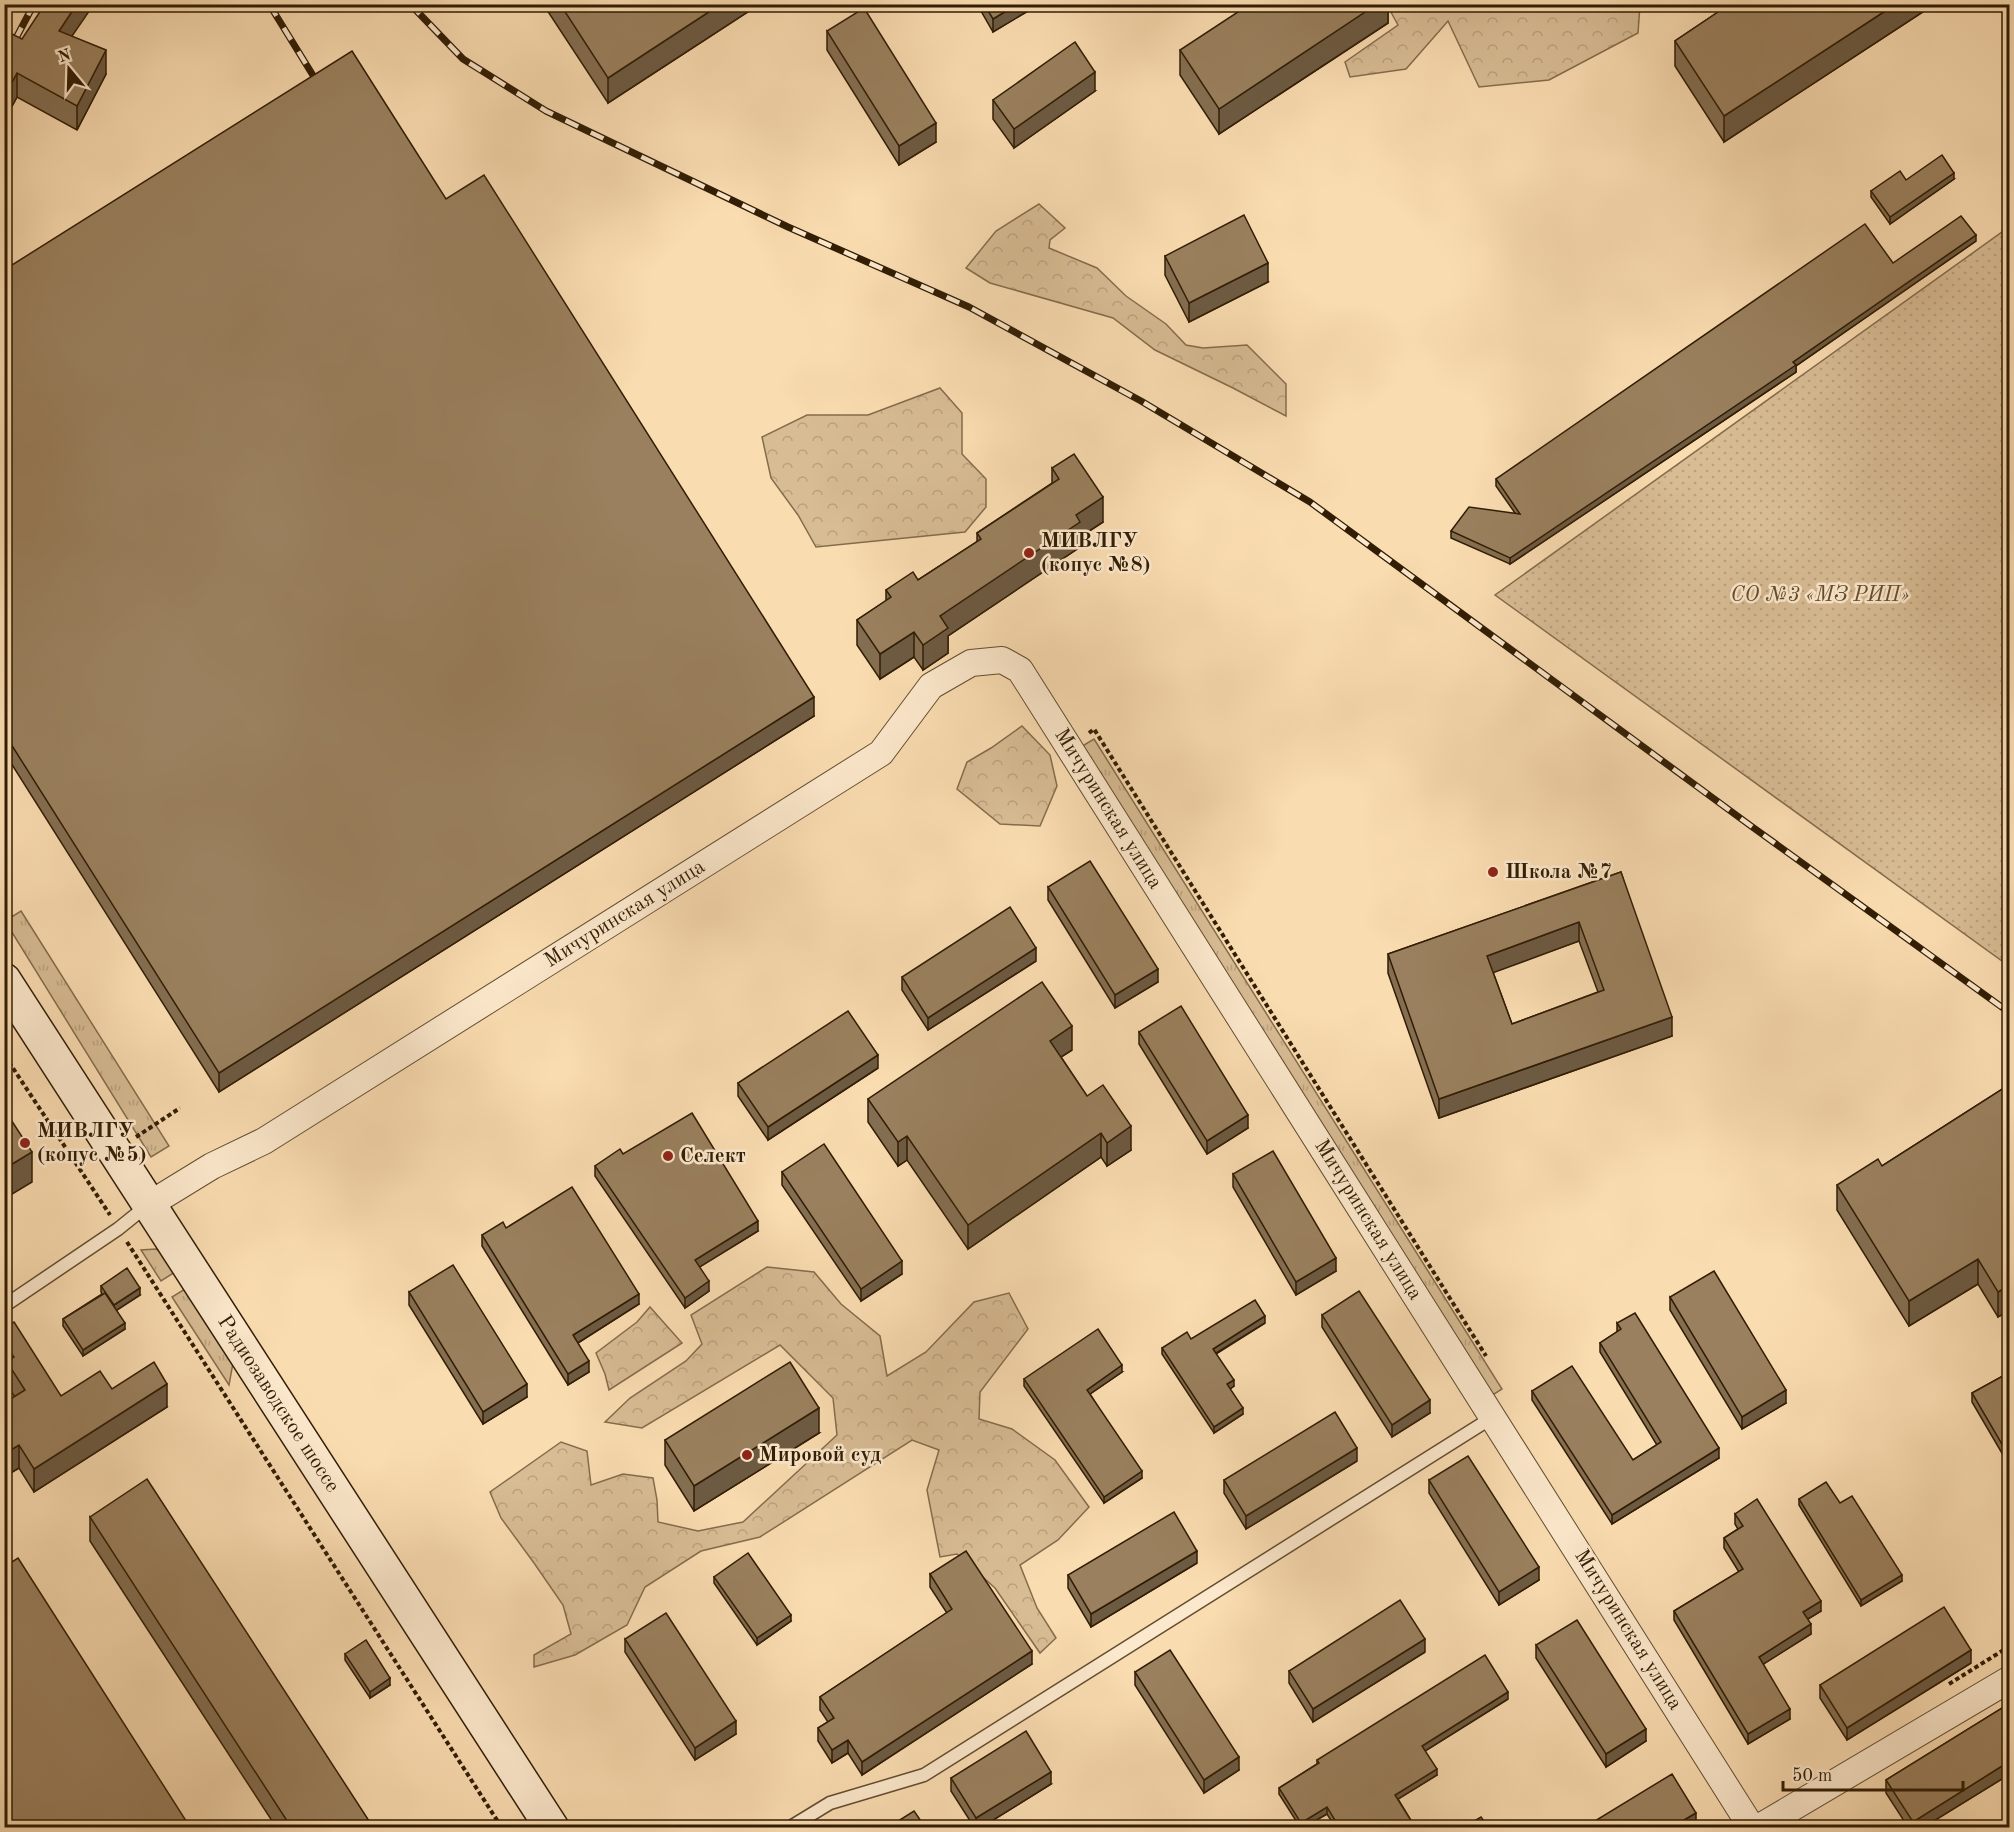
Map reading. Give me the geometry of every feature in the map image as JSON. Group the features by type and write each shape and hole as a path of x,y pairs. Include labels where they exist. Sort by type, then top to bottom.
{"street":[{"name":"Мичуринская улица","path":"150,1204 212,1166 264,1141 881,753 932,686 971,663 1002,660 1020,670 1752,1827"},
{"name":"Радиозаводское шоссе","path":"4,980 552,1827"},
{"path":"1758,1827 2010,1679"}],"lane":[{"path":"4,1306 118,1229 150,1204"},
{"path":"789,1827 830,1803 924,1775 1493,1418"}],"path":[{"path":"1068,746 1094,729 1489,1361"},
{"path":"9,1062 82,1170 502,1827"},
{"path":"1940,1689 2010,1646"}],"green space":[{"path":"1387,5 1640,5 1638,33 1549,80 1479,87 1448,21 1406,69 1350,77 1345,62 1398,25"},
{"path":"1039,204 1065,228 1050,240 1049,248 1097,268 1126,296 1166,324 1186,345 1203,348 1247,345 1286,384 1286,416 1155,350 1113,318 990,283 966,268 996,231"},
{"name":"СО №3 «МЗ РИП»","path":"2009,227 2009,966 1495,595"},
{"path":"940,388 962,413 962,454 986,479 986,507 965,532 816,547 798,515 771,478 762,437 807,415 868,415"},
{"path":"1022,726 1050,755 1057,786 1040,826 1000,824 957,789 967,762"},
{"path":"1094,739 1502,1389 1488,1398 1079,748"},
{"path":"21,911 169,1146 151,1157 5,921"},
{"path":"156,1249 163,1253 175,1272 161,1281 141,1250"},
{"path":"767,1267 814,1272 841,1304 880,1336 887,1376 926,1352 974,1302 1009,1293 1028,1329 980,1392 979,1419 1012,1429 1055,1460 1089,1507 1058,1540 1020,1565 1037,1608 1056,1638 1040,1653 995,1588 957,1554 940,1557 927,1490 939,1450 912,1440 760,1537 701,1551 645,1587 627,1625 575,1655 534,1667 534,1655 571,1634 563,1605 501,1518 490,1492 561,1442 587,1451 591,1485 623,1474 653,1478 658,1522 698,1531 743,1522 837,1435 833,1398 780,1345 642,1428 605,1422 630,1398 686,1361 702,1344 691,1315"},
{"path":"185,1289 233,1363 229,1385 172,1297"},
{"path":"650,1307 682,1343 609,1390 596,1353 637,1322"}],"building":[{"path":"45,4 77,4 59,31 106,50 77,106 17,73 4,97 4,30 22,39"},
{"path":"560,4 721,4 608,78"},
{"path":"984,4 1018,4 993,19"},
{"path":"1250,4 1377,4 1219,109 1180,50"},
{"path":"1730,4 1896,4 1724,116 1675,41"},
{"path":"864,8 936,123 899,146 827,31"},
{"path":"1075,42 1095,72 1014,129 993,100"},
{"path":"352,51 446,199 484,175 814,697 219,1073 4,733 4,270"},
{"path":"1942,155 1954,173 1890,217 1871,191 1900,171 1906,180"},
{"path":"1244,215 1268,263 1189,303 1165,256"},
{"path":"1961,216 1976,235 1793,362 1796,365 1510,558 1451,531 1469,507 1520,514 1496,479 1865,224 1893,263"},
{"path":"1074,454 1103,497 1076,515 1080,522 940,616 948,628 923,645 914,632 880,654 857,620 891,597 886,590 913,572 918,580 981,539 977,533 1059,479 1052,468"},
{"path":"1090,861 1158,969 1115,995 1048,887"},
{"path":"1621,872 1672,1017 1439,1099 1388,954","holes":["1579,922 1604,990 1512,1024 1487,956"]},
{"path":"1010,907 1036,948 928,1018 902,977"},
{"path":"1042,982 1072,1026 1050,1041 1087,1096 1103,1085 1131,1126 1107,1143 1101,1133 968,1225 907,1136 898,1142 868,1099"},
{"path":"1181,1006 1248,1115 1207,1141 1139,1032"},
{"path":"848,1011 878,1055 768,1127 738,1083"},
{"path":"2010,1084 2010,1285 1998,1292 1978,1259 1909,1301 1837,1185 1878,1159 1882,1166"},
{"path":"4,1109 32,1152 4,1169"},
{"path":"692,1113 758,1221 695,1260 709,1281 685,1298 595,1166 620,1149 623,1154"},
{"path":"824,1144 902,1261 861,1289 782,1172"},
{"path":"1273,1151 1336,1258 1296,1282 1233,1174"},
{"path":"572,1187 639,1294 573,1335 589,1361 568,1374 482,1235 503,1222 506,1228"},
{"path":"453,1265 527,1384 483,1412 409,1292"},
{"path":"127,1268 140,1288 114,1305 101,1286"},
{"path":"1714,1271 1786,1390 1742,1417 1670,1297"},
{"path":"1359,1291 1430,1400 1392,1425 1322,1315"},
{"path":"105,1293 125,1323 83,1350 63,1319"},
{"path":"1255,1300 1265,1316 1213,1349 1234,1380 1227,1384 1243,1408 1214,1427 1162,1348 1187,1332 1191,1339"},
{"path":"1635,1313 1719,1448 1612,1515 1532,1391 1572,1366 1633,1460 1661,1442 1600,1343 1621,1329 1617,1323"},
{"path":"14,1322 61,1396 100,1371 112,1389 154,1362 167,1384 34,1469 19,1445 4,1454 4,1403 25,1390 7,1362 14,1357 4,1343 4,1329"},
{"path":"1098,1329 1122,1365 1087,1390 1142,1471 1104,1497 1024,1379"},
{"path":"790,1362 819,1408 694,1486 665,1440"},
{"path":"2010,1372 2010,1458 1972,1393"},
{"path":"1335,1412 1357,1448 1246,1516 1224,1480"},
{"path":"1468,1456 1539,1567 1499,1592 1429,1480"},
{"path":"147,1479 373,1827 291,1827 90,1517"},
{"path":"1826,1482 1840,1503 1852,1496 1902,1575 1861,1600 1799,1499"},
{"path":"1757,1499 1821,1601 1803,1612 1811,1624 1759,1657 1790,1709 1748,1734 1674,1611 1743,1569 1724,1538 1743,1526 1735,1514"},
{"path":"1174,1512 1197,1551 1091,1614 1068,1575"},
{"path":"966,1551 1032,1651 862,1762 848,1740 832,1750 818,1728 834,1718 820,1697 952,1609 930,1574"},
{"path":"748,1553 791,1615 757,1638 714,1577"},
{"path":"18,1558 190,1827 4,1827 4,1567"},
{"path":"1400,1600 1425,1639 1313,1709 1289,1671"},
{"path":"1944,1607 1971,1650 1847,1728 1820,1685"},
{"path":"666,1613 736,1721 695,1748 625,1639"},
{"path":"1577,1620 1646,1729 1606,1754 1536,1645"},
{"path":"366,1640 390,1678 370,1692 345,1654"},
{"path":"1170,1650 1239,1757 1204,1780 1135,1672"},
{"path":"1485,1655 1508,1692 1422,1746 1437,1769 1395,1795 1415,1827 1339,1827 1327,1807 1301,1823 1279,1788 1319,1763 1317,1760"},
{"path":"2010,1703 2010,1761 1913,1822 1886,1780"},
{"path":"1026,1731 1051,1772 976,1818 951,1778"},
{"path":"1672,1774 1696,1813 1672,1827 1585,1827"},
{"path":"914,1811 925,1827 898,1827 895,1823"},
{"path":"1481,1817 1488,1827 1464,1827"}],"railway":[{"path":"15,40 34,4"},
{"path":"269,4 314,77"},
{"path":"410,4 463,59 546,111 788,227 969,307 1141,401 1310,502 2010,1013"}],"place":[{"name":"МИВЛГУ (копус №8)","path":"1029,553"},
{"name":"Школа №7","path":"1493,872"},
{"name":"МИВЛГУ (копус №5)","path":"25,1143"},
{"name":"Селект","path":"668,1156"},
{"name":"Мировой суд","path":"747,1455"}]}
